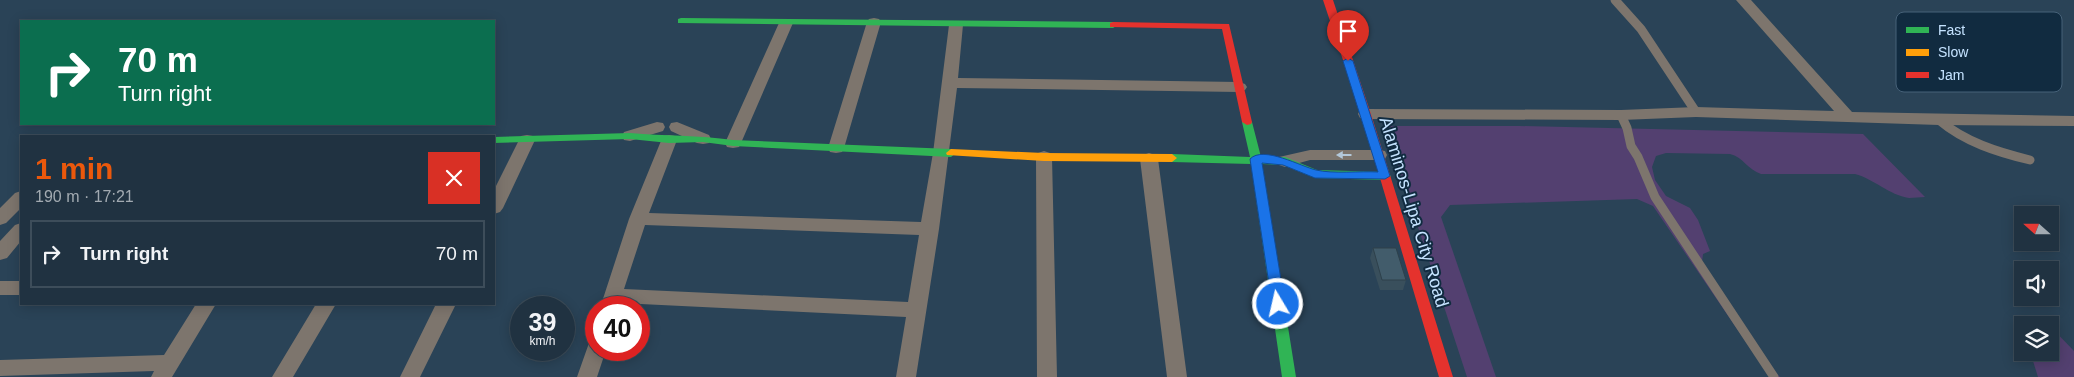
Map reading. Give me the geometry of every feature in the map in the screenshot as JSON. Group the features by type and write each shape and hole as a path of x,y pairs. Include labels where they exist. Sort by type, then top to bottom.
{"street":[{"name":"Alaminos-Lipa City Road","path":"1328,0 1366,114 1446,377"},
{"path":"1743,0 1847,116"},
{"path":"681,21 1226,26 1256,159 1289,377"},
{"path":"733,143 786,22"},
{"path":"836,148 874,22"},
{"path":"906,377 941,153 956,25"},
{"path":"948,83 1239,88"},
{"path":"1366,114 1621,115 1696,112 1939,120 2074,121"},
{"path":"495,140 630,136 668,131 703,139 733,143 1044,157 1256,159 1285,161 1310,155 1378,155"},
{"path":"613,296 668,131"},
{"path":"495,206 527,140"},
{"path":"1044,157 1047,377"},
{"path":"1149,159 1177,377"},
{"path":"1285,161 1315,174 1385,176"},
{"path":"0,220 20,198"},
{"path":"638,219 930,229"},
{"path":"0,220 20,221"},
{"path":"0,253 20,230"},
{"path":"0,288 20,288"},
{"path":"650,303 916,310"},
{"path":"0,368 164,370 205,305"},
{"path":"282,377 325,305"},
{"path":"410,377 446,305"},
{"path":"587,377 592,361"}],"lane":[{"path":"1615,0 1641,29 1696,112"},
{"path":"1621,115 1627,128 1631,146 1655,197 1774,377"},
{"path":"1939,120 1947,127 1981,145 2008,155 2030,160"}],"shaded area":[{"path":"1385,126 1519,126 1863,134 1925,197 1909,198 1902,196 1855,174 1761,174 1752,170 1739,158 1730,154 1666,153 1656,156 1652,167 1655,180 1666,196 1690,208 1698,220 1710,251 1703,254 1702,262 1765,361 1780,377 1770,377 1653,206 1637,199 1450,205 1441,217 1496,377 1467,377"},
{"path":"2059,335 2074,351 2074,377 2038,377 2033,361 2059,361"}],"building":[{"path":"1373,248 1396,248 1406,280 1382,280"}],"traffic: fast":[{"path":"681,21 1113,25"},
{"path":"1247,122 1256,159 1289,377"},
{"path":"495,140 630,136 669,140 703,139 733,143 951,153"},
{"path":"1172,158 1285,161 1315,174 1385,176"}],"traffic: slow":[{"path":"951,153 1044,157 1172,158"}],"traffic: jam":[{"path":"1328,0 1366,114 1446,377"},
{"path":"1113,25 1226,26 1247,122"}],"route":[{"path":"1278,304 1256,159 1285,161 1315,174 1385,176 1348,61"}]}
